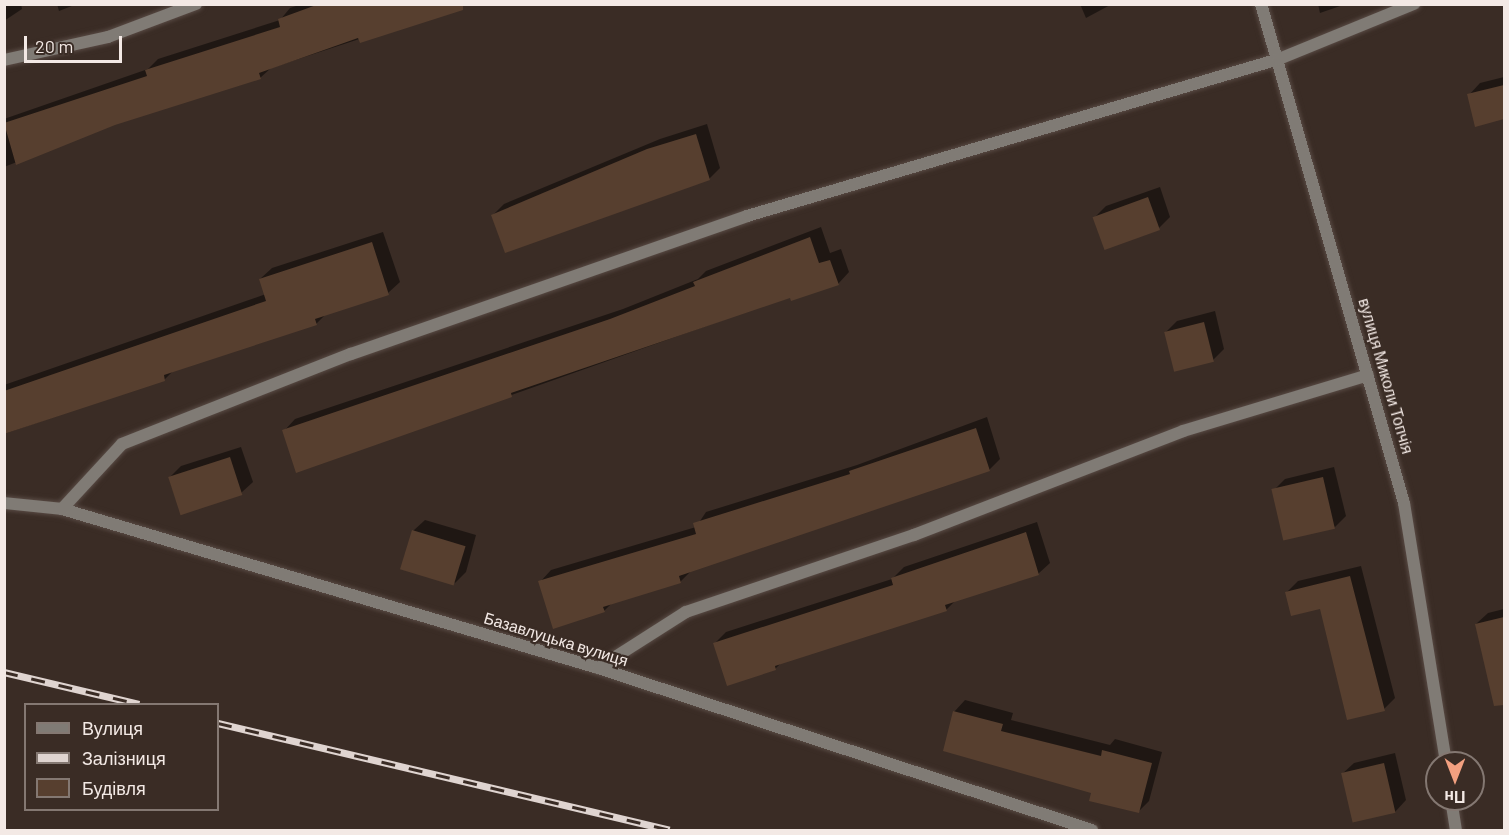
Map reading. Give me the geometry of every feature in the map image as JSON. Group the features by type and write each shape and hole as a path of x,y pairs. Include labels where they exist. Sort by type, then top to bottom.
{"street":[{"path":"4,60 108,37 196,4"},
{"name":"вулиця Миколи Топчія","path":"1261,4 1279,59 1404,503 1444,751"},
{"path":"62,509 122,444 351,354 747,216 1279,59 1414,4"},
{"path":"598,668 686,612 914,535 1183,431 1368,375"},
{"name":"Базавлуцька вулиця","path":"4,503 62,509 598,668 1092,831"},
{"path":"1453,811 1456,831"}],"building":[{"path":"319,4 463,4 463,10 360,43 358,38 259,73 261,79 115,125 16,165 4,123 147,76 145,70 280,27 278,19"},
{"path":"1504,85 1504,119 1475,127 1467,94"},
{"path":"696,134 710,180 505,253 491,215 647,149"},
{"path":"1148,197 1160,230 1105,250 1093,217"},
{"path":"810,237 819,263 830,260 839,285 791,301 790,298 511,393 512,397 296,473 282,430 610,319 695,286 693,282"},
{"path":"372,242 389,295 315,319 317,325 164,375 165,381 4,434 4,391 266,301 259,279"},
{"path":"1204,322 1214,362 1174,372 1164,332"},
{"path":"976,428 990,471 679,576 681,583 603,607 605,612 553,629 538,581 696,534 693,523 850,474 849,471"},
{"path":"230,457 242,495 181,515 168,477"},
{"path":"1323,477 1335,529 1283,541 1271,489"},
{"path":"412,530 466,546 454,586 400,569"},
{"path":"1026,532 1039,575 945,605 947,611 775,666 776,670 727,686 713,643 893,585 891,578"},
{"path":"1350,576 1385,711 1347,720 1320,609 1291,616 1285,592"},
{"path":"1504,617 1504,705 1494,706 1475,624"},
{"path":"953,711 1003,724 1001,731 1101,756 1102,750 1152,763 1139,813 1089,801 1091,793 943,751"},
{"path":"1384,763 1395,813 1353,823 1341,773"}],"railway":[{"path":"4,672 135,703"},
{"path":"219,723 669,830"}]}
